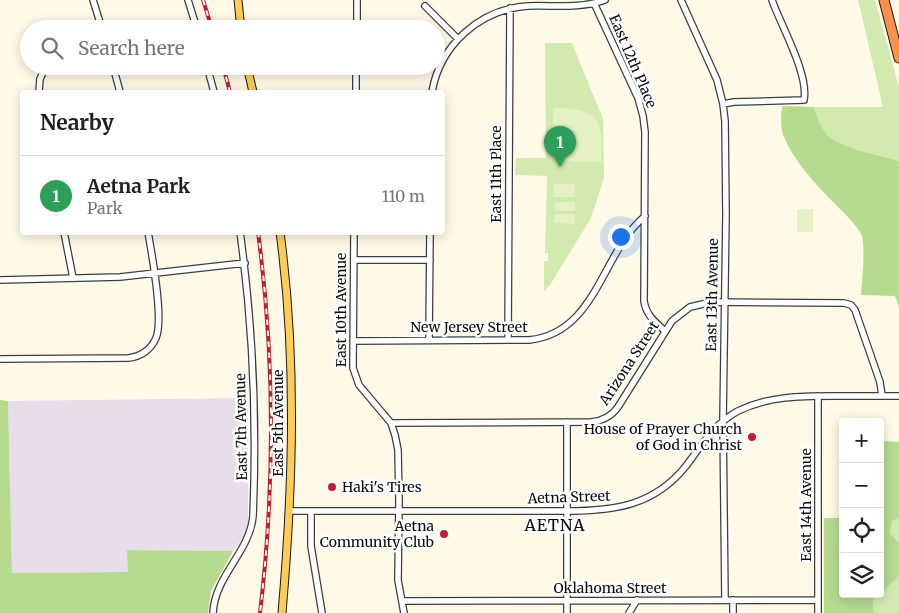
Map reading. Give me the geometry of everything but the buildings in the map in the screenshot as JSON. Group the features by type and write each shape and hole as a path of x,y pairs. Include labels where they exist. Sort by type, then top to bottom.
{"highway":[{"path":"884,0 899,58"}],"main road":[{"path":"238,0 240,20"},
{"path":"249,75 252,90"},
{"name":"East 5th Avenue","path":"280,235 291,342 292,394 290,512 282,613"}],"street":[{"path":"93,0 99,20"},
{"path":"188,0 194,20"},
{"path":"356,20 357,0"},
{"path":"445,59 458,39 484,19 510,8 594,3 604,0"},
{"name":"East 13th Avenue","path":"681,0 714,72 723,104 726,129 723,421 725,600"},
{"path":"723,104 804,100 803,85 797,62 772,0"},
{"name":"East 12th Place","path":"594,3 642,107 645,132 645,308 665,331"},
{"path":"425,6 439,20"},
{"name":"East 11th Place","path":"508,340 510,8"},
{"path":"445,26 458,39"},
{"path":"39,90 42,75"},
{"path":"115,75 119,90"},
{"path":"209,75 213,90"},
{"path":"356,75 356,90"},
{"path":"433,90 437,75"},
{"name":"New Jersey Street","path":"353,341 529,340 545,337 569,324 582,310 624,242 645,216"},
{"path":"65,235 73,278"},
{"path":"0,359 128,358 145,352 153,343 157,334 158,324 148,235"},
{"name":"East 7th Avenue","path":"213,613 219,586 247,540 253,522 254,402 240,235"},
{"name":"East 10th Avenue","path":"354,235 353,368 356,380 363,391 391,423 397,443 398,580 404,613"},
{"path":"429,340 430,235"},
{"path":"354,260 430,260"},
{"path":"0,280 120,277 244,263"},
{"name":"Arizona Street","path":"391,423 599,421 615,412 665,331 676,317 690,307 704,303 844,302 851,305 855,310 880,382 882,396"},
{"name":"East 14th Avenue","path":"818,396 818,613"},
{"name":"Aetna Street","path":"290,512 398,510 566,511 612,509 634,503 656,493 676,477 702,443 723,421 737,412 765,401 785,397 899,396"},
{"path":"567,422 567,613"},
{"path":"311,511 311,546 322,613"},
{"path":"629,613 637,600"},
{"path":"733,600 733,613"},
{"name":"Oklahoma Street","path":"402,601 818,600"}],"shaded area":[{"path":"248,398 248,521 245,535 233,551 128,550 128,572 12,573 8,401"}],"green space":[{"path":"858,0 875,0 899,87 899,161 855,149 831,138 822,128 814,107 883,107"},
{"path":"545,43 572,43 603,119 604,178 591,218 550,285 544,291 544,261 548,261 548,253 545,253 547,176 515,175 516,158 546,158"},
{"path":"782,106 814,107 822,128 831,138 855,149 899,161 899,307 895,296 861,295 863,254 861,234 849,218 814,181 788,146 781,122"},
{"path":"553,108 580,110 596,120 601,134 602,162 557,161 553,158"},
{"path":"554,184 575,184 575,197 553,197"},
{"path":"555,202 575,202 575,211 555,211"},
{"path":"797,209 813,209 813,232 797,232"},
{"path":"555,214 575,214 575,224 554,223"},
{"path":"0,400 8,401 12,573 128,572 127,550 233,551 211,591 208,613 0,613"},
{"path":"884,441 899,442 899,518 892,521 890,533 899,543 899,576 884,590"},
{"path":"824,518 839,518 839,598 875,598 873,608 875,613 824,613"},
{"path":"899,518 899,543 890,533 892,521"},
{"path":"899,576 899,613 875,613 873,601 876,598 884,598 884,590"}],"railway":[{"path":"203,0 209,20"},
{"path":"225,75 229,90"},
{"path":"258,235 268,327 271,422 268,518 260,613"}],"place":[{"name":"Aetna Park","path":"560,167"},
{"name":"House of Prayer Church of God in Christ","path":"752,437"},
{"name":"Haki's Tires","path":"332,487"},
{"name":"Aetna Community Club","path":"444,534"}],"district":[{"name":"AETNA","path":"555,525"}]}
